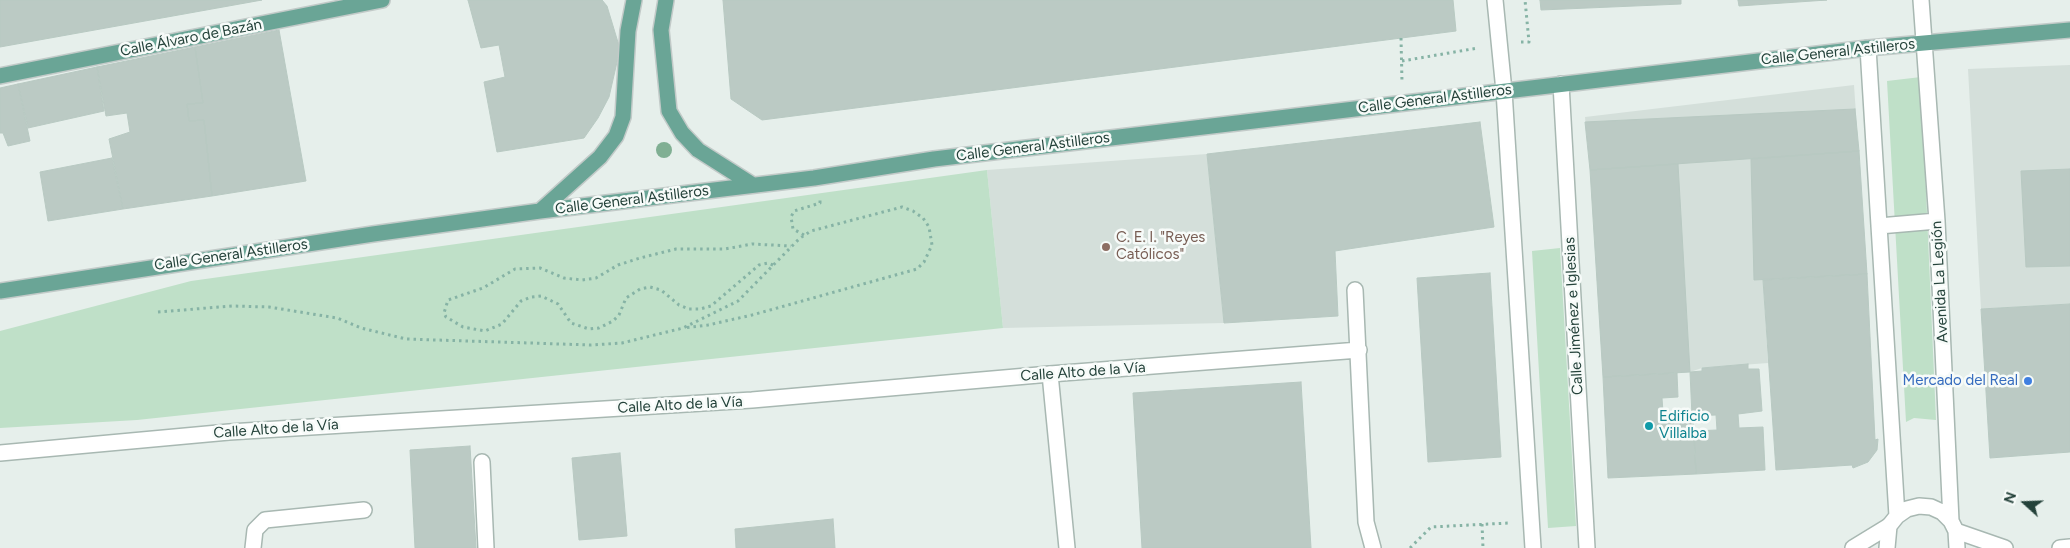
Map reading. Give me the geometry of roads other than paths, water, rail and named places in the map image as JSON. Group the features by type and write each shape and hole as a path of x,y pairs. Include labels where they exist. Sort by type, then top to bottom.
{"main road":[{"name":"Calle Álvaro de Bazán","path":"0,76 382,0"},
{"path":"540,211 600,157 616,136 623,117 628,31 634,0"},
{"path":"666,0 661,30 669,111 682,133 698,150 753,186"},
{"name":"Calle General Astilleros","path":"0,291 205,258 540,211 814,178 934,159 1868,48 2070,30"}],"street":[{"path":"1495,0 1504,91 1534,548"},
{"name":"Avenida La Legión","path":"1921,0 1937,221 1953,526 1957,548"},
{"path":"1868,48 1879,226 1893,521 1887,548"},
{"name":"Calle Jiménez e Iglesias","path":"1561,84 1587,548"},
{"path":"1879,226 1937,221"},
{"path":"1355,290 1366,522 1373,548"},
{"name":"Calle Alto de la Vía","path":"0,453 229,432 752,400 1359,350"},
{"path":"1050,374 1067,548"},
{"path":"482,462 486,548"},
{"path":"1853,548 1913,508 1931,507 1942,512 1953,526 2005,548"},
{"path":"253,548 255,530 265,520 364,510"},
{"path":"2060,548 2070,547"}],"place":[{"name":"C. E. I. \"Reyes Católicos\"","path":"1106,247"},
{"name":"Mercado del Real","path":"2028,381"},
{"name":"Edificio Villalba","path":"1649,426"}]}
